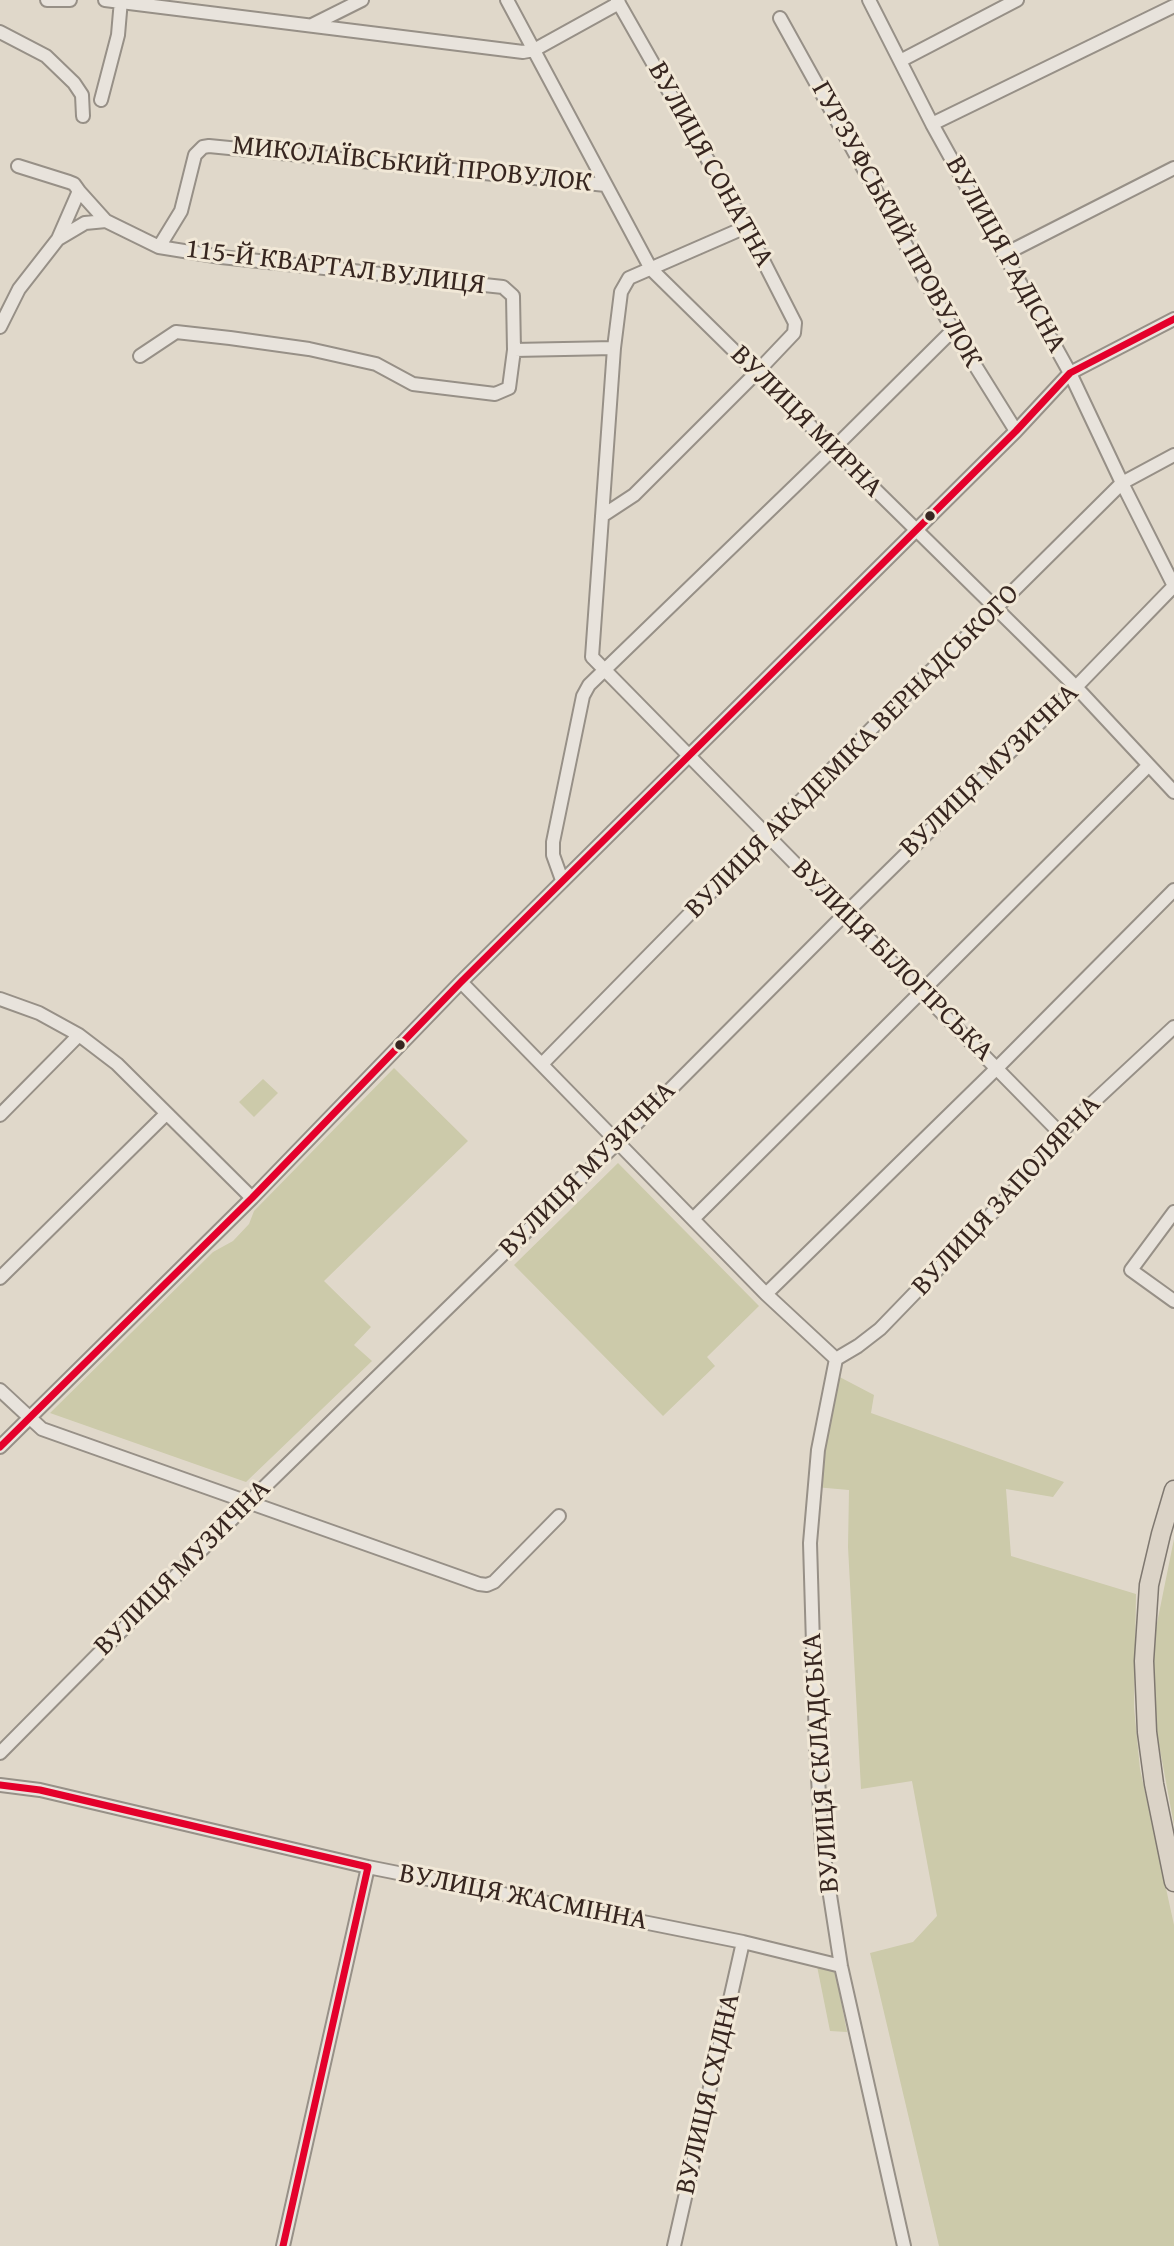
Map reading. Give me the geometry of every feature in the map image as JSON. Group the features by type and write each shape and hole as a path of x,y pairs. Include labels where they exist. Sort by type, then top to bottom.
{"highway":[{"path":"1174,1490 1149,1585 1144,1661 1147,1732 1153,1784 1174,1882"}],"street":[{"path":"47,0 70,0"},
{"path":"106,0 154,3 523,52 534,50 618,2"},
{"path":"311,25 362,0"},
{"name":"ВУЛИЦЯ МИРНА","path":"507,0 651,269 1076,687 1174,792"},
{"name":"ВУЛИЦЯ РАДІСНА","path":"869,0 932,124 1070,373 1174,586"},
{"path":"900,61 1017,0"},
{"path":"101,100 118,35 121,1"},
{"name":"ВУЛИЦЯ СОНАТНА","path":"618,2 746,227 792,314 794,333 757,372"},
{"path":"932,124 1174,6"},
{"name":"ГУРЗУФСЬКИЙ ПРОВУЛОК","path":"780,18 953,330 1016,431"},
{"path":"0,32 46,55 74,83 82,95 83,116"},
{"name":"МИКОЛАЇВСЬКИЙ ПРОВУЛОК","path":"159,247 181,211 195,155 203,147 209,146 606,185"},
{"path":"0,327 19,289 58,239 79,191 74,184 18,166"},
{"path":"1005,254 1174,168"},
{"name":"115-Й КВАРТАЛ ВУЛИЦЯ","path":"79,191 106,221 159,247 234,259 503,287 513,296 514,350 509,388 495,394 413,384 376,364 309,349 176,332 140,356"},
{"path":"58,239 85,223 106,221"},
{"path":"604,670 592,657 614,348 621,292 629,278 746,227"},
{"path":"0,1447 252,1198 562,880 1016,431 1070,373 1174,319"},
{"path":"562,880 553,855 553,842 583,696 589,685 953,330"},
{"path":"514,350 614,348"},
{"path":"602,516 634,495 757,372"},
{"name":"ВУЛИЦЯ АКАДЕМІКА ВЕРНАДСЬКОГО","path":"542,1064 769,836 881,719 1122,483 1174,455"},
{"name":"ВУЛИЦЯ МУЗИЧНА","path":"0,1753 249,1502 618,1142 1076,687 1174,586"},
{"name":"ВУЛИЦЯ БІЛОГІРСЬКА","path":"604,670 1060,1133"},
{"path":"694,1219 1148,766"},
{"path":"766,1294 998,1068 1174,890"},
{"path":"461,982 766,1294 836,1359"},
{"path":"0,999 39,1013 79,1035 117,1064 252,1198"},
{"name":"ВУЛИЦЯ ЗАПОЛЯРНА","path":"836,1359 859,1346 880,1328 1026,1178 1060,1133 1174,1027"},
{"path":"0,1115 79,1035"},
{"path":"0,1278 166,1114"},
{"path":"1174,1212 1131,1270 1174,1301"},
{"name":"ВУЛИЦЯ СКЛАДСЬКА","path":"836,1359 818,1450 810,1543 822,1844 841,1966 904,2246"},
{"path":"0,1390 42,1429 487,1585 494,1582 559,1516"},
{"name":"ВУЛИЦЯ ЖАСМІННА","path":"0,1786 40,1790 368,1867 743,1942 841,1966"},
{"path":"283,2246 368,1867"},
{"name":"ВУЛИЦЯ СХІДНА","path":"674,2246 743,1942"}],"shaded area":[{"path":"394,1068 468,1141 324,1281 371,1327 354,1345 372,1361 246,1482 50,1413 213,1252 233,1241 249,1224 254,1211"},
{"path":"263,1079 278,1093 254,1117 239,1102"},
{"path":"618,1163 759,1306 707,1357 715,1366 663,1416 514,1265"},
{"path":"832,1373 874,1395 871,1413 1064,1482 1053,1497 1006,1489 1011,1556 1136,1594 1134,1707 1140,1769 1174,1925 1174,2246 939,2246 870,1953 913,1942 937,1916 912,1781 861,1789 848,1547 849,1490 815,1487"},
{"path":"1174,1539 1174,1825 1152,1707 1155,1633"},
{"path":"817,1966 835,1970 847,2032 830,2031"}],"transit line":[{"path":"0,1447 252,1198 461,982 1016,431 1070,373 1174,319"},
{"path":"0,1785 40,1790 368,1867"},
{"path":"283,2246 368,1867"}]}
